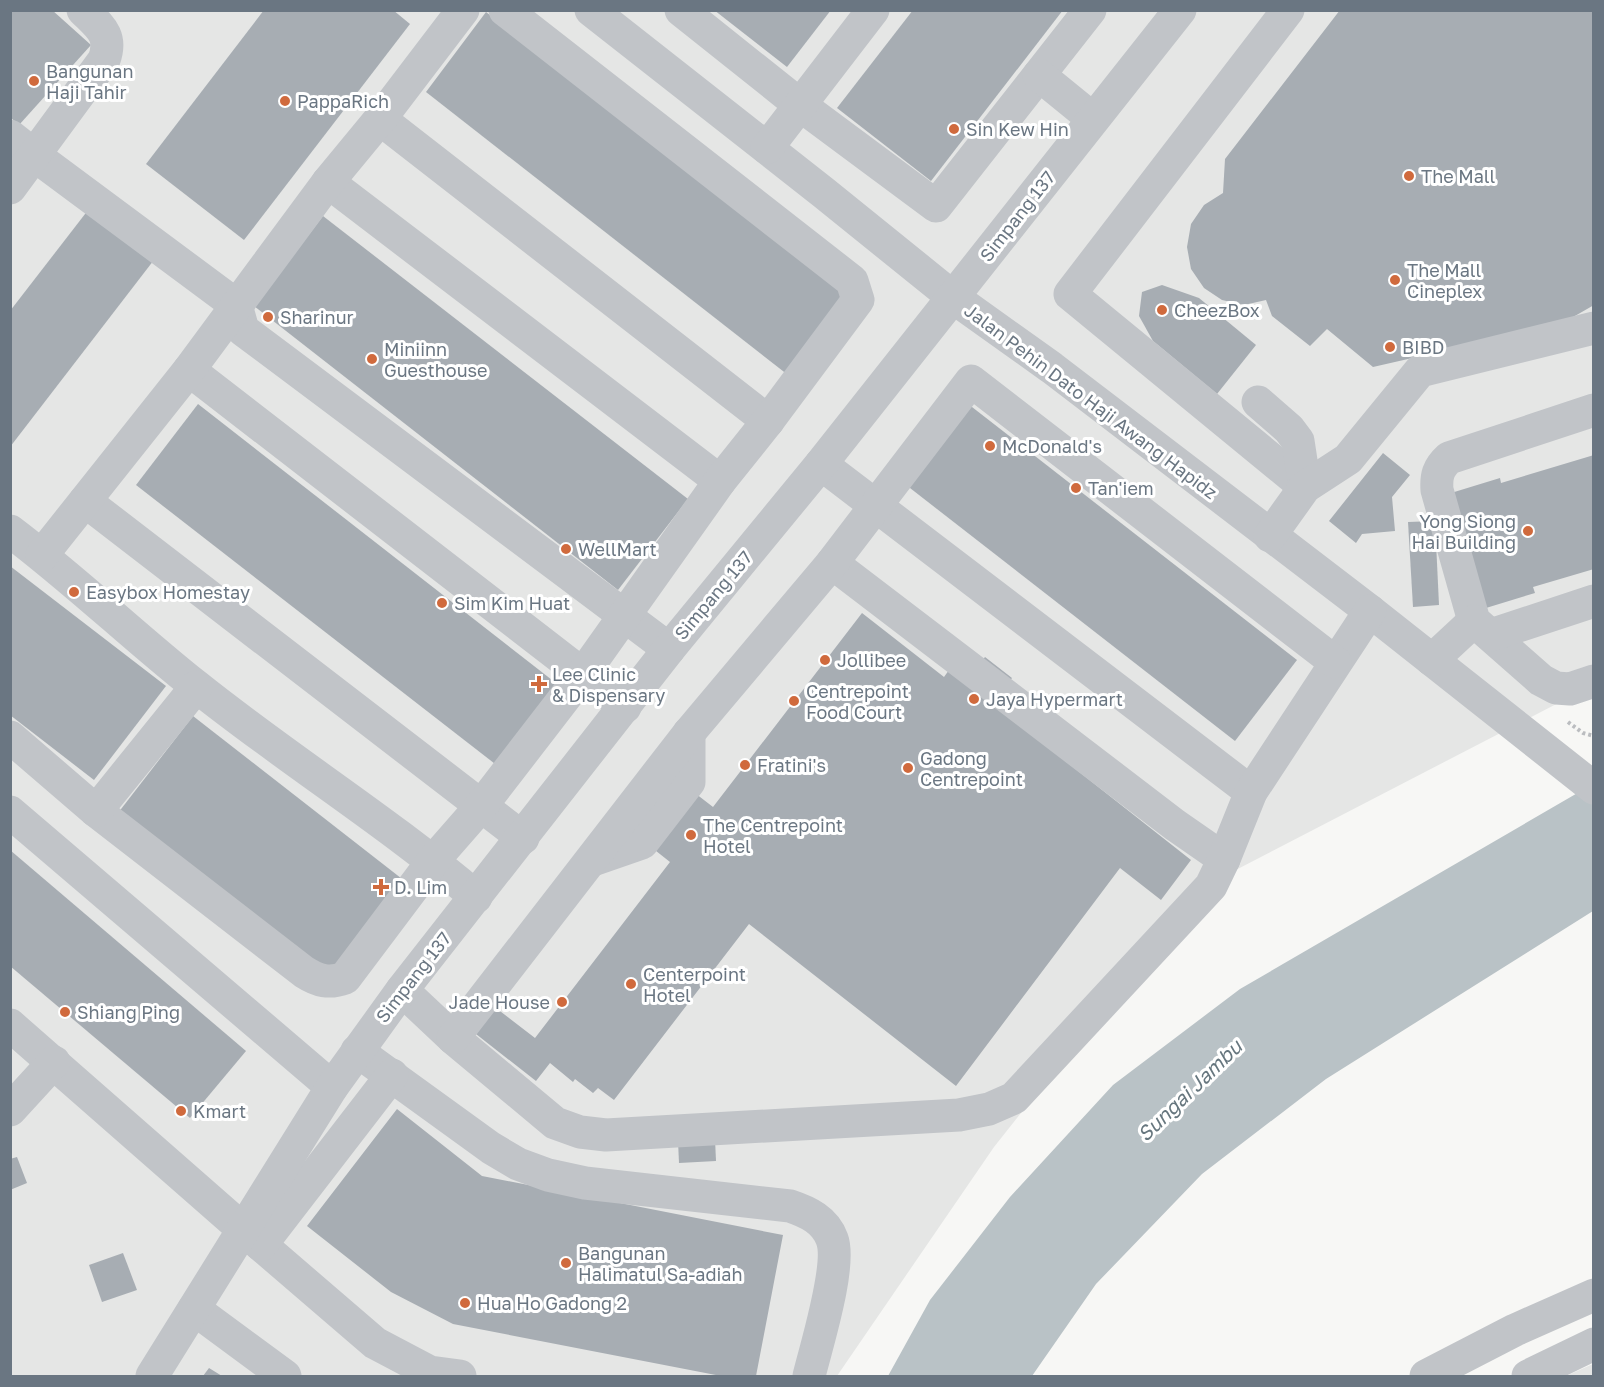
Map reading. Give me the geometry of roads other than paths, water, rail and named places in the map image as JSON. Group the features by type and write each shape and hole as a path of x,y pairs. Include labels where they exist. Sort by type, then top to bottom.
{"street":[{"path":"10,188 22,146 104,60 108,48 106,36 83,10"},
{"path":"42,555 189,370 328,182 380,120 463,10"},
{"path":"10,738 96,811 304,972 323,981 334,982 345,978 434,861 482,806 583,674 720,481 858,300 852,281 505,10"},
{"name":"Jalan Pehin Dato Haji Awang Hapidz","path":"591,10 954,298 1052,368 1370,611 1593,788"},
{"path":"681,10 800,105 936,206 1090,10"},
{"path":"767,148 873,10"},
{"name":"Simpang 137","path":"152,1377 194,1309 251,1237 332,1087 402,990 669,649 954,298 1180,10"},
{"path":"1277,14 1070,294 1305,488"},
{"path":"1039,75 1093,119"},
{"path":"380,120 768,421"},
{"path":"22,146 236,305 243,330 669,649"},
{"path":"328,182 720,481"},
{"path":"792,233 824,193"},
{"path":"1270,536 1305,488 1348,459 1419,371 1593,328"},
{"path":"189,370 625,707"},
{"path":"453,1038 593,860 642,843 689,782 689,733 832,563 971,381 1335,662"},
{"path":"1258,402 1289,429 1298,441 1305,488"},
{"path":"1593,410 1449,458 1438,470 1437,490 1483,628 1541,680 1556,688 1570,689 1593,681"},
{"path":"821,464 1251,792"},
{"path":"85,501 523,838"},
{"path":"10,531 42,555 196,687 434,861 476,897"},
{"path":"832,563 1175,825 1224,859"},
{"path":"1432,660 1483,628 1593,601"},
{"path":"402,990 453,1038 555,1123 580,1132 606,1135 959,1115 989,1109 1014,1098 1022,1090 1211,886 1251,792 1370,611"},
{"path":"96,811 196,687"},
{"path":"10,812 332,1087"},
{"path":"10,1024 375,1343 430,1371 460,1377"},
{"path":"357,1051 491,1148 518,1164 548,1175 585,1183 790,1206 807,1212 824,1224 833,1241 835,1268 809,1377"},
{"path":"10,1110 54,1062"},
{"path":"251,1237 392,1075"},
{"path":"1426,1377 1515,1330 1593,1295"},
{"path":"194,1309 285,1377"},
{"path":"1528,1377 1593,1344"}],"water":[{"name":"Sungai Jambu","path":"1593,784 1593,911 1326,1079 1202,1174 1096,1284 1032,1376 888,1376 930,1300 1010,1197 1113,1085 1240,989"}],"place":[{"name":"Bangunan Haji Tahir","path":"34,81"},
{"name":"PappaRich","path":"285,101"},
{"name":"Sin Kew Hin","path":"954,129"},
{"name":"The Mall","path":"1409,176"},
{"name":"The Mall Cineplex","path":"1395,280"},
{"name":"CheezBox","path":"1162,310"},
{"name":"Sharinur","path":"268,317"},
{"name":"BIBD","path":"1390,347"},
{"name":"Miniinn Guesthouse","path":"372,359"},
{"name":"McDonald's","path":"990,446"},
{"name":"Tan'iem","path":"1076,488"},
{"name":"Yong Siong Hai Building","path":"1528,531"},
{"name":"WellMart","path":"566,549"},
{"name":"Easybox Homestay","path":"74,592"},
{"name":"Sim Kim Huat","path":"442,603"},
{"name":"Jollibee","path":"825,660"},
{"name":"Lee Clinic & Dispensary","path":"539,684"},
{"name":"Jaya Hypermart","path":"974,699"},
{"name":"Centrepoint Food Court","path":"794,701"},
{"name":"Fratini's","path":"745,765"},
{"name":"Gadong Centrepoint","path":"908,768"},
{"name":"The Centrepoint Hotel","path":"691,835"},
{"name":"D. Lim","path":"381,887"},
{"name":"Centerpoint Hotel","path":"631,984"},
{"name":"Jade House","path":"562,1002"},
{"name":"Shiang Ping","path":"65,1012"},
{"name":"Kmart","path":"181,1111"},
{"name":"Bangunan Halimatul Sa-adiah","path":"566,1263"},
{"name":"Hua Ho Gadong 2","path":"465,1303"}]}
